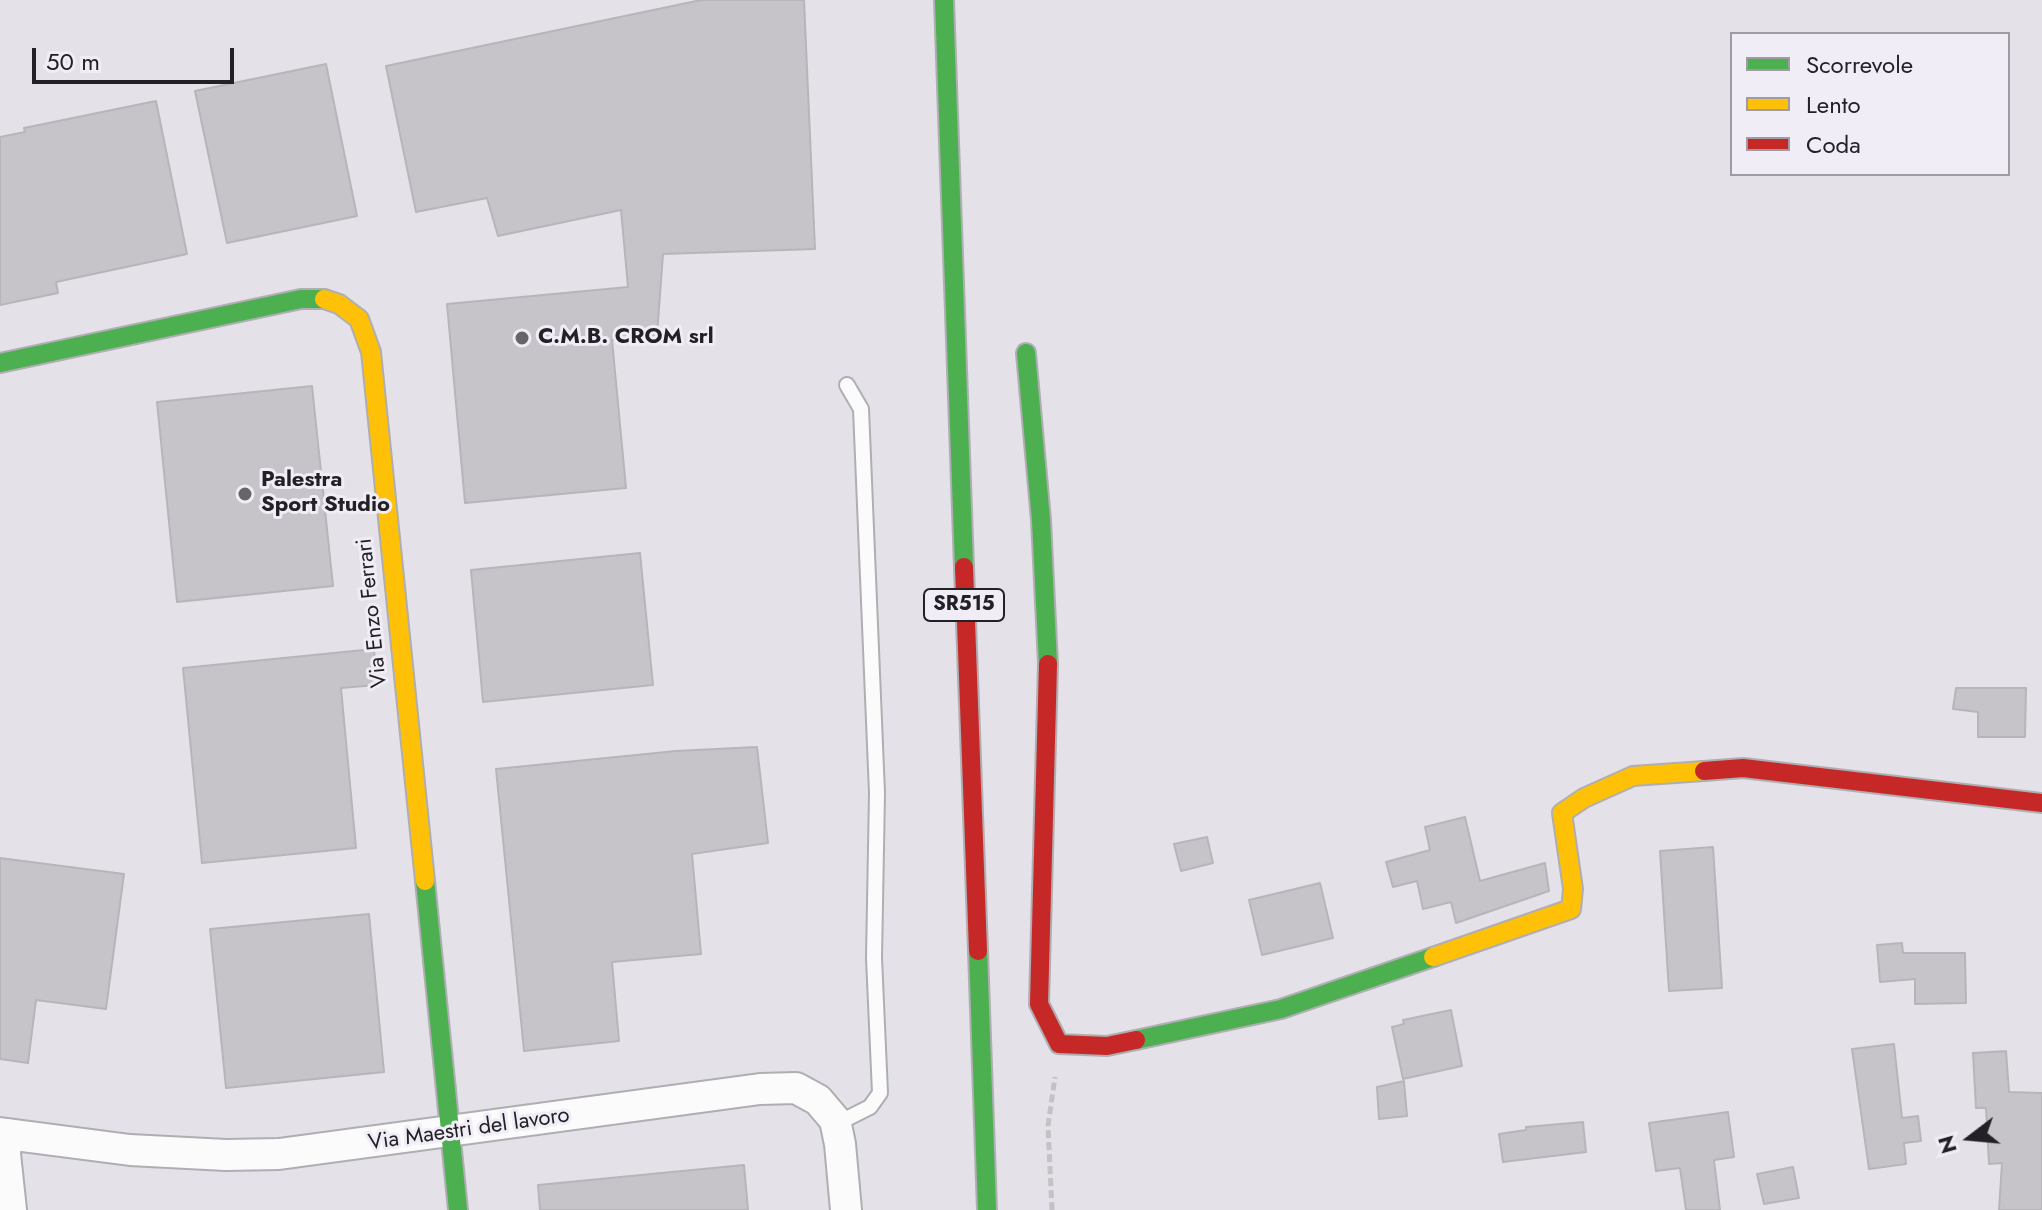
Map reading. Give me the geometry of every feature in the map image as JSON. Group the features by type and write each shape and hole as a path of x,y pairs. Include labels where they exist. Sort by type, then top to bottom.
{"street":[{"name":"SR515","path":"944,0 987,1210"},
{"name":"Via Enzo Ferrari","path":"0,363 301,299 326,299 339,304 359,319 371,352 458,1210"},
{"path":"1026,353 1041,520 1049,685 1039,1004 1059,1044 1107,1046 1281,1009 1571,909 1573,889 1562,813 1584,798 1633,776 1743,768 2042,803"},
{"name":"Via Maestri del lavoro","path":"4,1134 130,1150 226,1155 312,1152 760,1089 796,1088 818,1100 836,1124"},
{"path":"836,1124 846,1210"},
{"path":"4,1134 11,1210"}],"lane":[{"path":"836,1124 870,1107 880,1093 874,958 877,793 861,409 847,385"}],"path":[{"path":"1052,1210 1048,1126 1059,1044"}],"building":[{"path":"701,0 804,0 815,249 663,254 657,335 612,340 626,488 465,503 447,304 628,287 621,210 498,236 487,198 416,212 386,66"},
{"path":"326,64 357,216 227,243 195,91"},
{"path":"156,101 187,254 56,282 58,293 0,305 0,137 25,132 24,128"},
{"name":"Palestra Sport Studio","path":"312,386 333,586 177,602 157,402"},
{"path":"640,553 653,685 483,702 471,570"},
{"path":"374,649 377,685 341,688 356,848 202,863 183,668"},
{"path":"1956,688 2026,688 2025,737 1978,737 1978,712 1953,709"},
{"path":"757,747 768,843 692,854 701,954 612,962 619,1041 524,1051 496,769 676,751"},
{"path":"1465,817 1480,881 1545,863 1549,891 1456,923 1451,902 1423,909 1417,881 1393,887 1386,862 1430,850 1425,827"},
{"path":"1207,837 1213,863 1181,871 1174,844"},
{"path":"1713,847 1722,988 1669,991 1660,851"},
{"path":"0,858 124,874 106,1009 36,1000 28,1063 0,1059"},
{"path":"1320,883 1333,938 1262,955 1249,900"},
{"path":"369,914 384,1072 226,1088 210,929"},
{"path":"1902,943 1903,953 1965,953 1966,1003 1915,1004 1915,979 1880,982 1877,945"},
{"path":"1451,1010 1462,1066 1403,1079 1392,1027 1404,1024 1403,1020"},
{"path":"1894,1044 1902,1118 1918,1116 1921,1141 1904,1143 1906,1164 1869,1169 1852,1049"},
{"path":"2006,1051 2009,1092 2042,1093 2042,1210 1999,1210 2002,1163 1989,1164 1986,1108 1976,1108 1973,1053"},
{"path":"1404,1081 1407,1116 1379,1119 1377,1087"},
{"path":"1728,1112 1734,1157 1714,1160 1720,1210 1686,1210 1680,1168 1656,1171 1649,1123"},
{"path":"1583,1122 1586,1152 1503,1162 1499,1134 1526,1130 1526,1127"},
{"path":"744,1165 748,1210 540,1210 538,1185"},
{"path":"1793,1167 1799,1198 1764,1204 1757,1174"}],"traffic: fast":[{"path":"944,0 964,567"},
{"path":"0,363 301,299 324,299"},
{"path":"1026,353 1041,520 1048,664"},
{"path":"425,881 458,1210"},
{"path":"978,951 987,1210"},
{"path":"1136,1040 1281,1009 1433,957"}],"traffic: slow":[{"path":"324,299 339,304 359,319 371,352 425,881"},
{"path":"1433,957 1571,909 1573,889 1562,813 1584,798 1633,776 1704,771"}],"traffic: jam":[{"path":"964,567 978,951"},
{"path":"1048,664 1039,1004 1059,1044 1107,1046 1136,1040"},
{"path":"1704,771 1743,768 2042,803"}],"place":[{"name":"C.M.B. CROM srl","path":"522,338"},
{"name":"Palestra Sport Studio","path":"245,494"}]}
